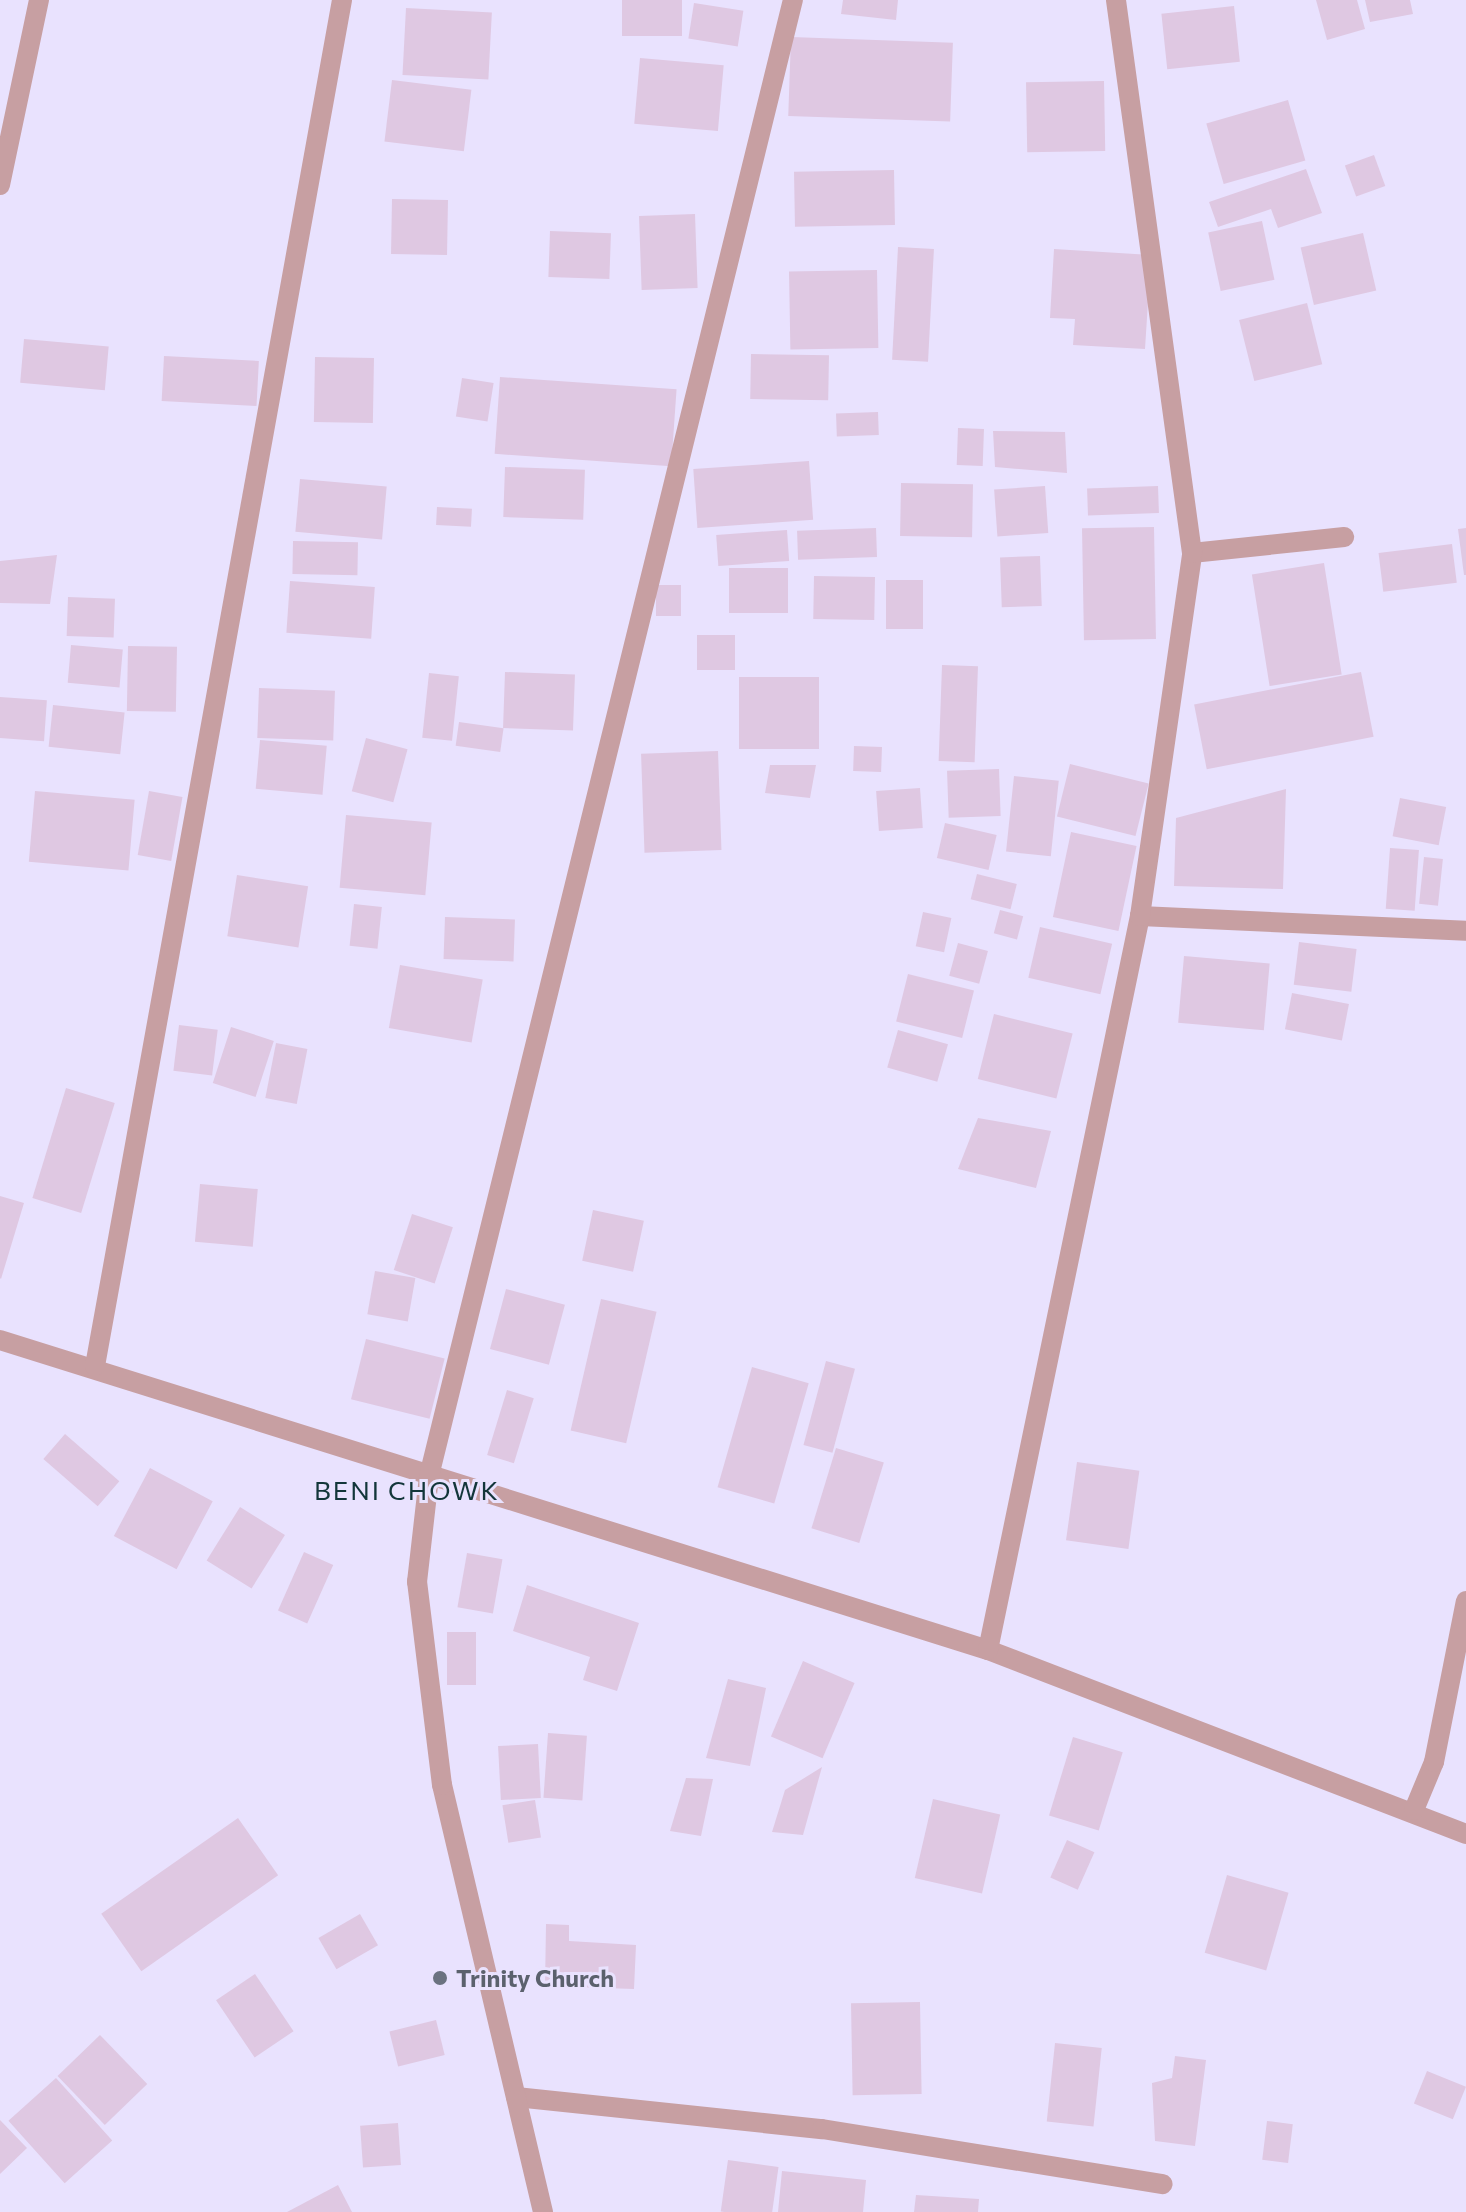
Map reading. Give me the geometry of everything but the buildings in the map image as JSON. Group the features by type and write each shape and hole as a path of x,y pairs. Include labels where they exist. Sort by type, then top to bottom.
{"street":[{"path":"0,185 39,0"},
{"path":"95,1366 342,0"},
{"path":"543,2212 442,1785 417,1582 429,1476 793,0"},
{"path":"988,1650 1140,916 1192,553 1116,0"},
{"path":"1192,553 1344,537"},
{"path":"1140,916 1466,931"},
{"path":"0,1340 95,1366 429,1476 988,1650 1414,1810 1466,1834"},
{"path":"1414,1810 1434,1762 1466,1601"},
{"path":"516,2097 822,2129 1163,2184"}],"place":[{"name":"Trinity Church","path":"440,1978"}],"district":[{"name":"BENI CHOWK","path":"407,1490"}]}
